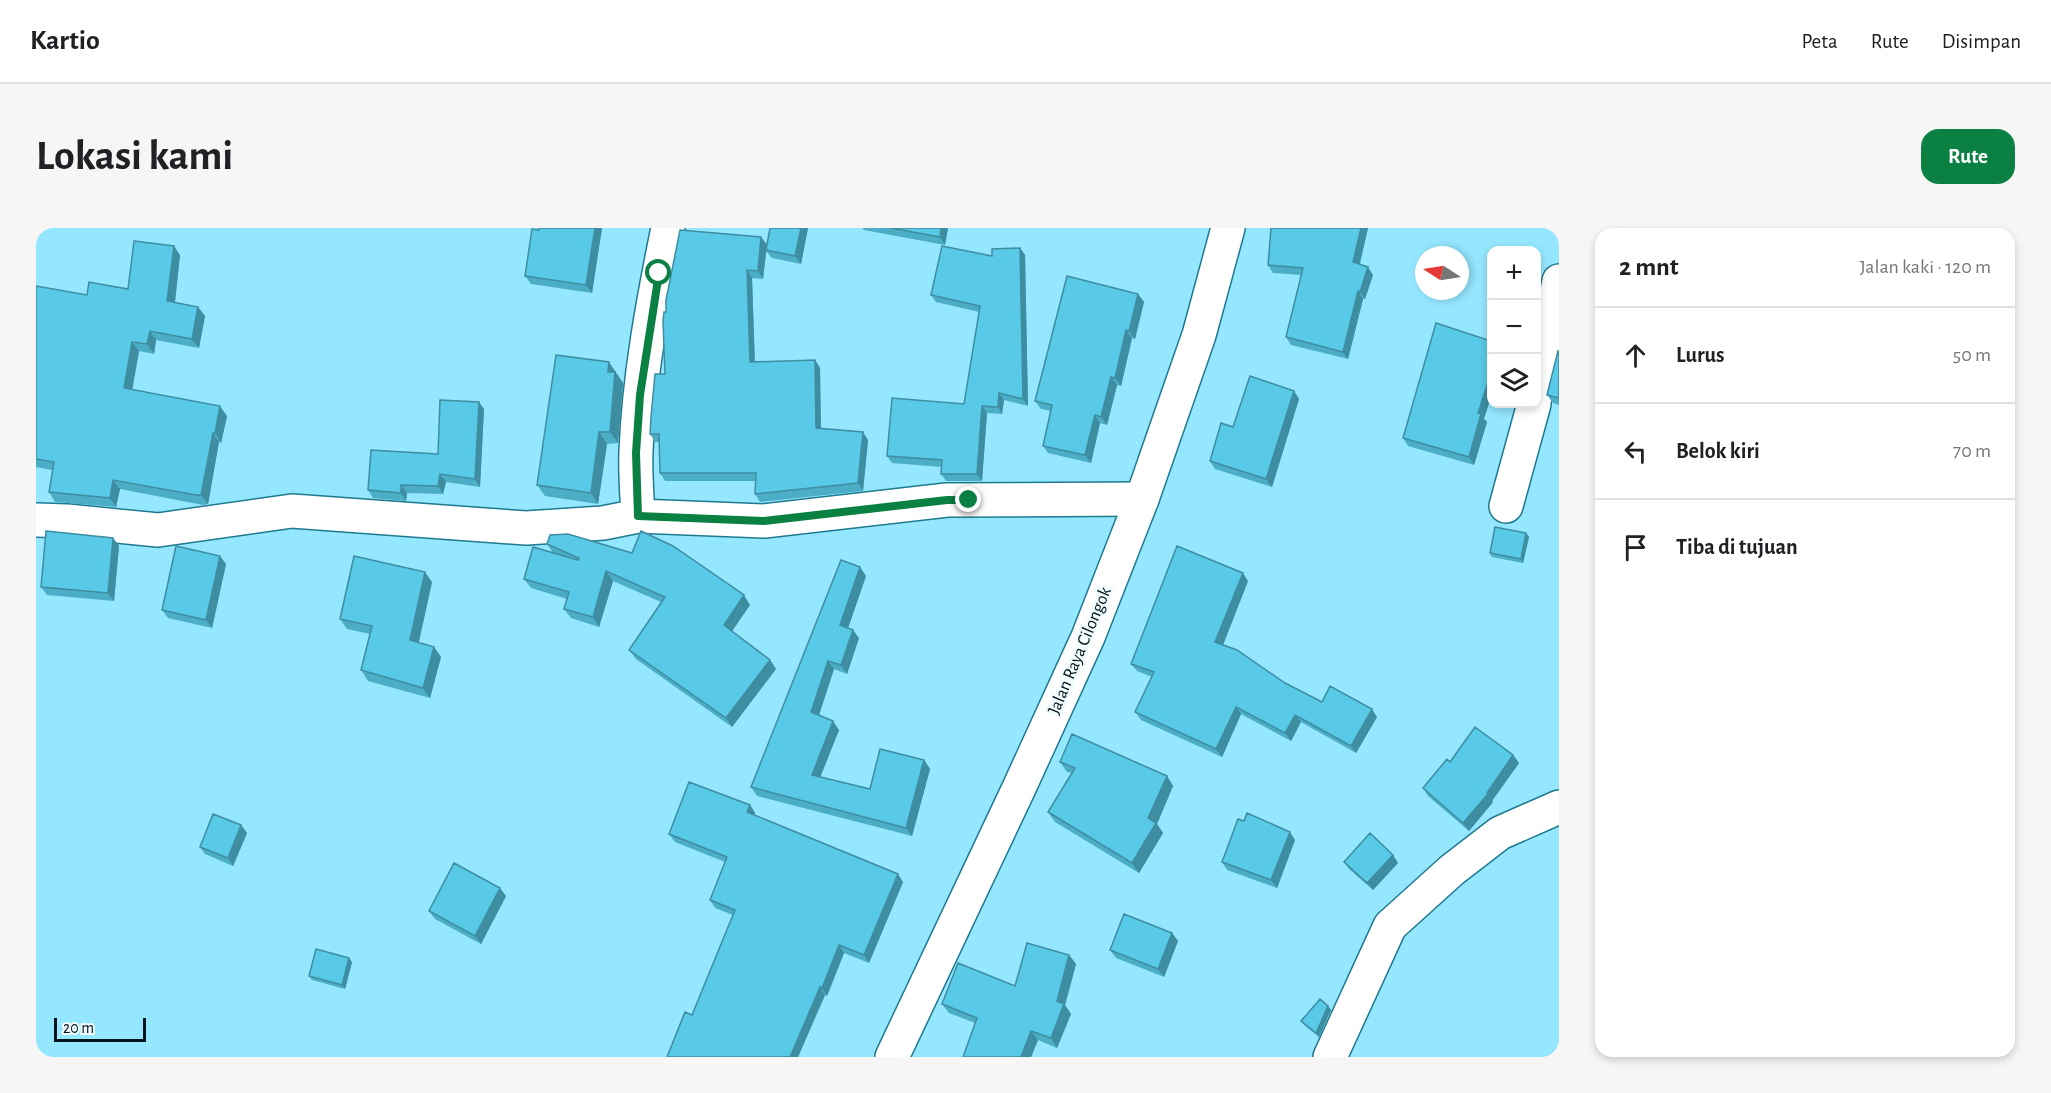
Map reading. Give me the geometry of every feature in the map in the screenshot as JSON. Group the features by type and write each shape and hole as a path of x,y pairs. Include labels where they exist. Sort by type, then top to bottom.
{"main road":[{"path":"638,516 636,453 640,395 668,228"},
{"name":"Jalan Raya Cilongok","path":"892,1057 1088,637 1142,499 1198,335 1228,228"},
{"path":"1541,377 1559,281"},
{"path":"1506,506 1533,408"},
{"path":"36,520 67,520 158,530 292,511 526,528 603,523 638,516 764,521 947,500 1142,499"},
{"path":"1330,1057 1390,926 1452,870 1500,833 1559,807"}],"building":[{"path":"539,228 595,228 586,285 525,276 532,229 539,230"},
{"path":"770,228 801,228 795,256 766,250"},
{"path":"891,228 941,228 940,237"},
{"path":"1271,228 1361,228 1353,262 1368,267 1360,292 1358,291 1343,352 1286,337 1303,268 1268,265"},
{"path":"680,230 761,237 758,271 747,270 750,362 815,360 816,428 863,432 858,483 755,494 756,473 660,473 659,434 650,434 651,417 655,374 665,374 663,321"},
{"path":"134,241 174,246 167,301 198,307 192,339 150,331 147,344 132,342 124,388 220,406 201,495 113,480 110,498 49,492 54,462 36,459 36,286 87,295 89,282 128,289"},
{"path":"942,246 992,256 992,249 1020,248 1023,399 999,393 998,407 982,406 977,474 941,474 942,460 887,456 892,398 964,404 980,306 931,295"},
{"path":"1067,276 1138,294 1129,331 1126,330 1115,378 1111,377 1101,417 1095,415 1085,455 1043,446 1052,405 1035,401"},
{"path":"1436,323 1487,340 1487,385 1478,413 1481,414 1469,457 1403,438"},
{"path":"1559,352 1559,398 1547,395"},
{"path":"556,355 609,362 608,372 615,372 610,432 599,432 591,493 537,485"},
{"path":"1250,376 1294,391 1266,479 1210,461 1221,423 1233,427"},
{"path":"440,400 479,402 475,479 440,474 438,486 401,485 401,493 368,490 371,450 438,454"},
{"path":"1495,527 1526,533 1521,559 1490,553"},
{"path":"46,531 113,538 108,593 41,587"},
{"path":"641,531 673,546 744,595 724,625 770,660 726,718 629,650 665,597 606,571 593,617 564,609 569,592 524,579 533,547 578,560 579,558 547,544 550,535 568,534 632,553"},
{"path":"176,546 220,556 206,620 162,610"},
{"path":"1177,546 1243,573 1215,642 1237,650 1285,683 1322,702 1330,686 1372,709 1351,746 1295,715 1285,733 1236,707 1216,749 1135,712 1154,672 1131,664"},
{"path":"354,556 425,572 410,640 434,647 423,688 361,670 372,626 340,619"},
{"path":"841,560 860,567 840,625 853,630 841,665 828,661 811,712 833,721 812,775 870,789 880,749 924,760 906,828 751,787"},
{"path":"1475,727 1513,755 1488,794 1463,823 1423,788 1447,759 1450,762"},
{"path":"1072,734 1167,776 1148,818 1156,823 1132,863 1048,812 1075,768 1060,762"},
{"path":"689,782 750,805 747,812 898,874 864,955 839,945 790,1057 667,1057 685,1012 692,1015 735,910 710,900 727,857 669,834"},
{"path":"1247,813 1290,832 1271,880 1222,862 1238,819 1244,821"},
{"path":"213,814 241,825 228,858 200,847"},
{"path":"1370,833 1393,855 1367,883 1344,862"},
{"path":"454,863 500,888 475,936 429,911"},
{"path":"1124,914 1172,933 1158,969 1110,950"},
{"path":"1027,943 1069,955 1057,1001 1064,1004 1051,1038 1031,1031 1021,1057 963,1057 977,1018 942,1004 958,963 1015,986"},
{"path":"316,949 349,958 342,985 309,976"},
{"path":"1320,999 1328,1006 1316,1033 1301,1021"}],"route":[{"path":"659,273 640,395 636,453 638,516 764,521 947,500 969,500"}]}
